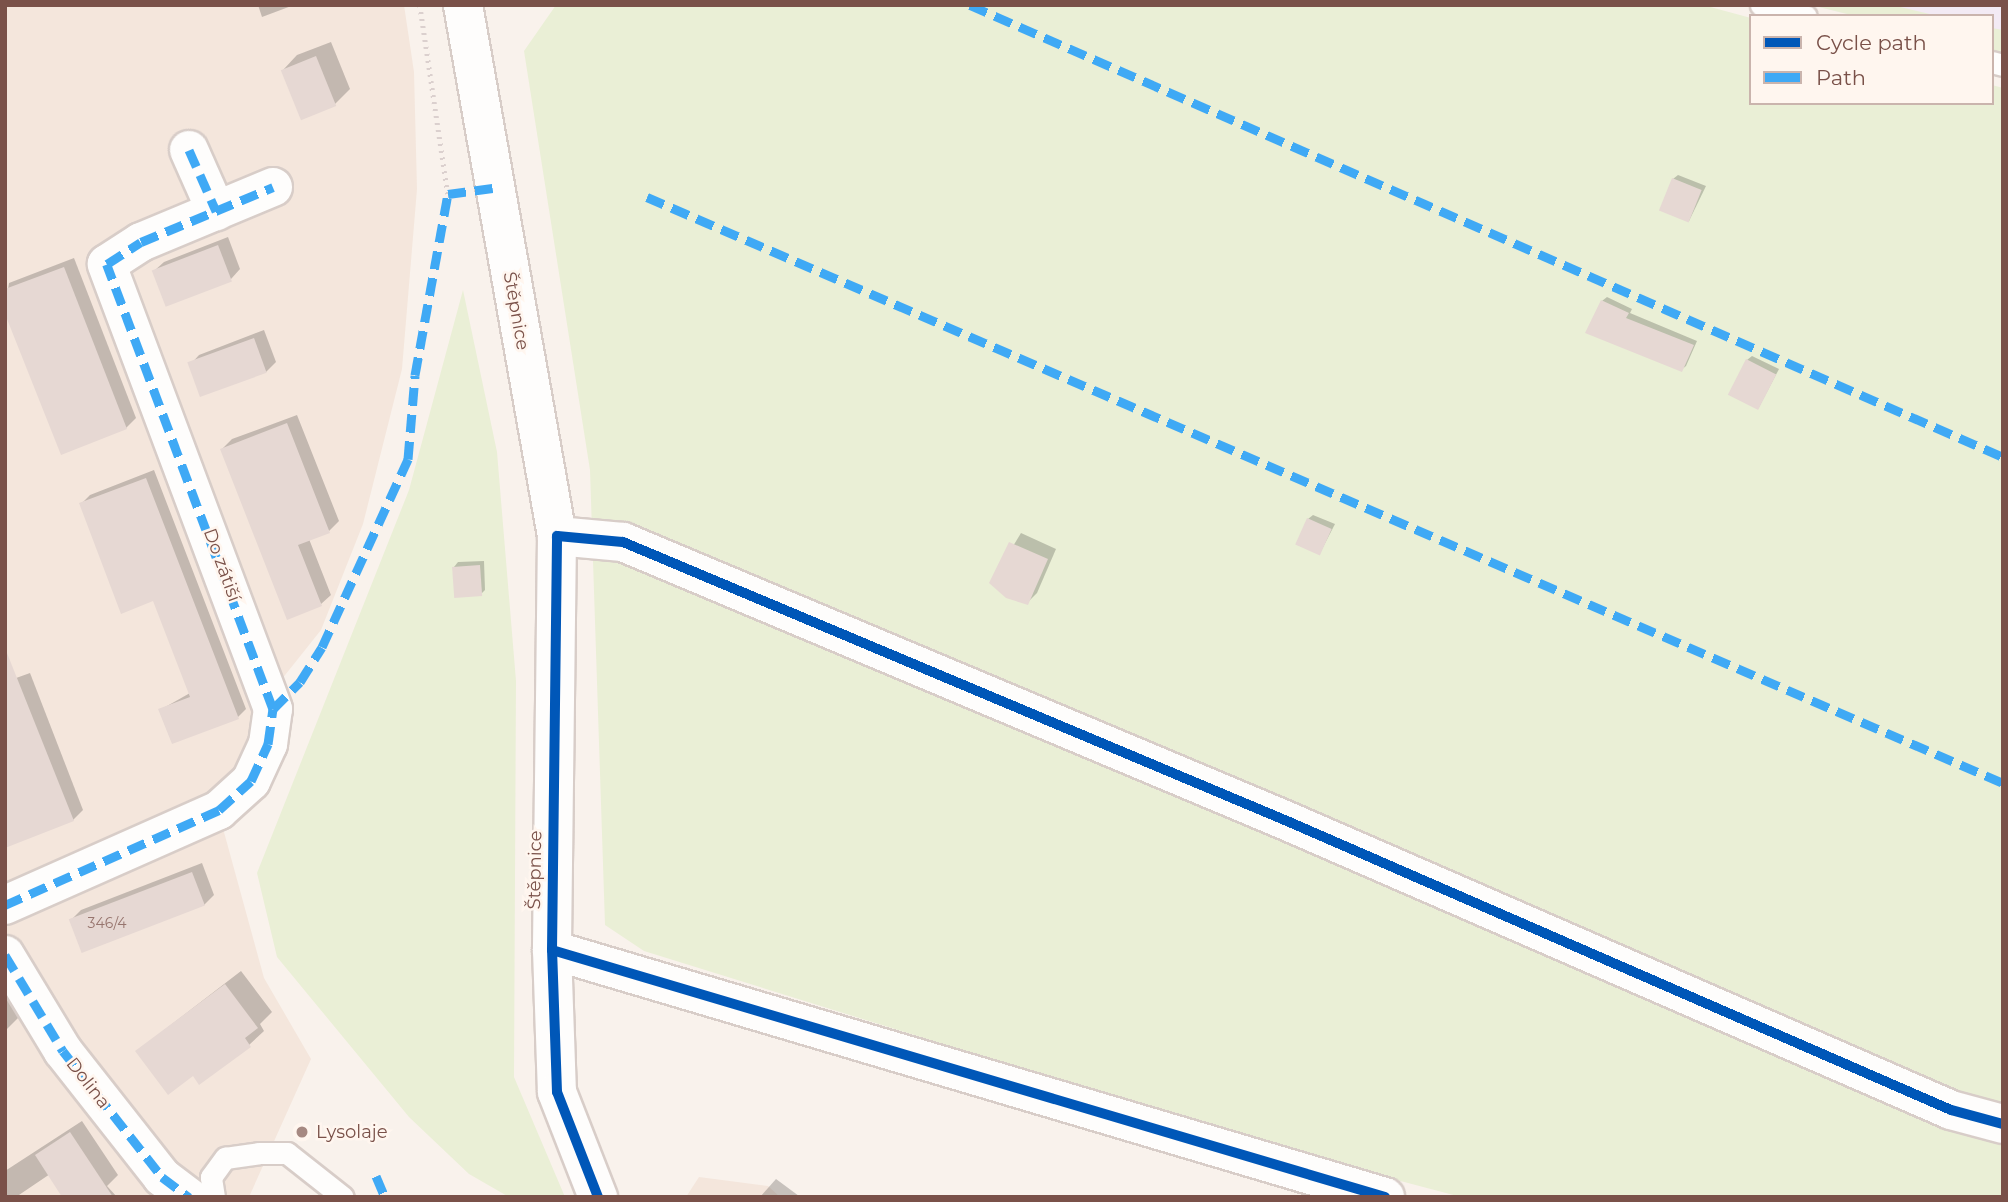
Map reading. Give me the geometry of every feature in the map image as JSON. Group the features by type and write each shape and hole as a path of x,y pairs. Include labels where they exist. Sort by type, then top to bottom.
{"street":[{"name":"Štěpnice","path":"464,5 556,536 552,950 557,1092 598,1197"},
{"path":"189,150 216,211"},
{"name":"Do zátiší","path":"5,905 219,810 251,781 268,744 273,709 107,264 141,243 273,187"},
{"path":"556,536 623,542 1287,821 1951,1110 2003,1124"},
{"path":"552,950 1385,1197"},
{"name":"Dolina","path":"5,955 63,1051 162,1177 189,1197"}],"lane":[{"path":"1761,5 1798,14"},
{"path":"214,1197 211,1177 225,1158 287,1153 343,1197"}],"path":[{"path":"420,5 448,194"}],"shaded area":[{"path":"5,5 404,5 414,72 417,189 402,369 363,524 321,630 258,709 256,735 237,770 213,792 264,978 311,1059 249,1197 5,1197"},
{"path":"1811,5 2003,5 2003,53 1994,51 1994,14 1847,14"},
{"path":"699,1177 768,1186 780,1197 686,1197"}],"green space":[{"path":"556,5 1703,5 1749,17 1749,105 1994,105 1994,86 2003,88 2003,1197 1461,1197 1287,1151 644,951 605,925 590,470 524,51"},
{"path":"1811,5 1892,5 1930,14 1847,14"},
{"path":"1994,28 2003,30 2003,53 1994,51"},
{"path":"463,290 497,452 516,681 514,1077 565,1197 509,1197 469,1174 409,1117 277,957 257,873 409,490"}],"building":[{"path":"316,56 336,106 301,120 281,70"},
{"path":"1672,178 1702,190 1689,222 1659,210"},
{"path":"218,245 232,281 166,307 152,270"},
{"path":"64,267 127,429 61,455 5,314 5,289"},
{"path":"1601,300 1629,313 1626,318 1694,345 1682,372 1585,333"},
{"path":"254,338 267,373 200,397 187,362"},
{"path":"1746,359 1776,374 1758,410 1728,395"},
{"path":"287,423 330,533 298,545 322,606 287,620 220,449"},
{"path":"146,478 239,719 172,744 158,709 190,697 153,601 121,614 79,503"},
{"path":"1307,518 1332,529 1320,555 1295,544"},
{"path":"1009,542 1048,559 1028,605 1006,598 989,583"},
{"path":"480,565 482,596 454,598 452,567"},
{"path":"5,648 74,821 5,848"},
{"path":"192,872 205,906 82,953 69,919"},
{"path":"225,984 258,1028 245,1038 251,1047 199,1085 193,1076 168,1095 135,1051"},
{"path":"70,1132 113,1197 62,1197 35,1155"}],"marked path":[{"path":"970,5 2003,457"},
{"path":"189,150 216,211"},
{"path":"5,905 219,810 251,781 268,744 273,709 107,264 141,242 273,187"},
{"path":"273,709 300,682 322,647 408,459 415,375 448,194 493,188"},
{"path":"647,197 2003,783"},
{"path":"5,955 63,1051 162,1177 189,1197"},
{"path":"376,1176 385,1197"}],"cycle path":[{"path":"598,1197 557,1092 552,950 557,536 623,542 1287,821 1951,1110 2003,1124"},
{"path":"552,950 1385,1197"}],"place":[{"name":"Lysolaje","path":"302,1132"}]}
